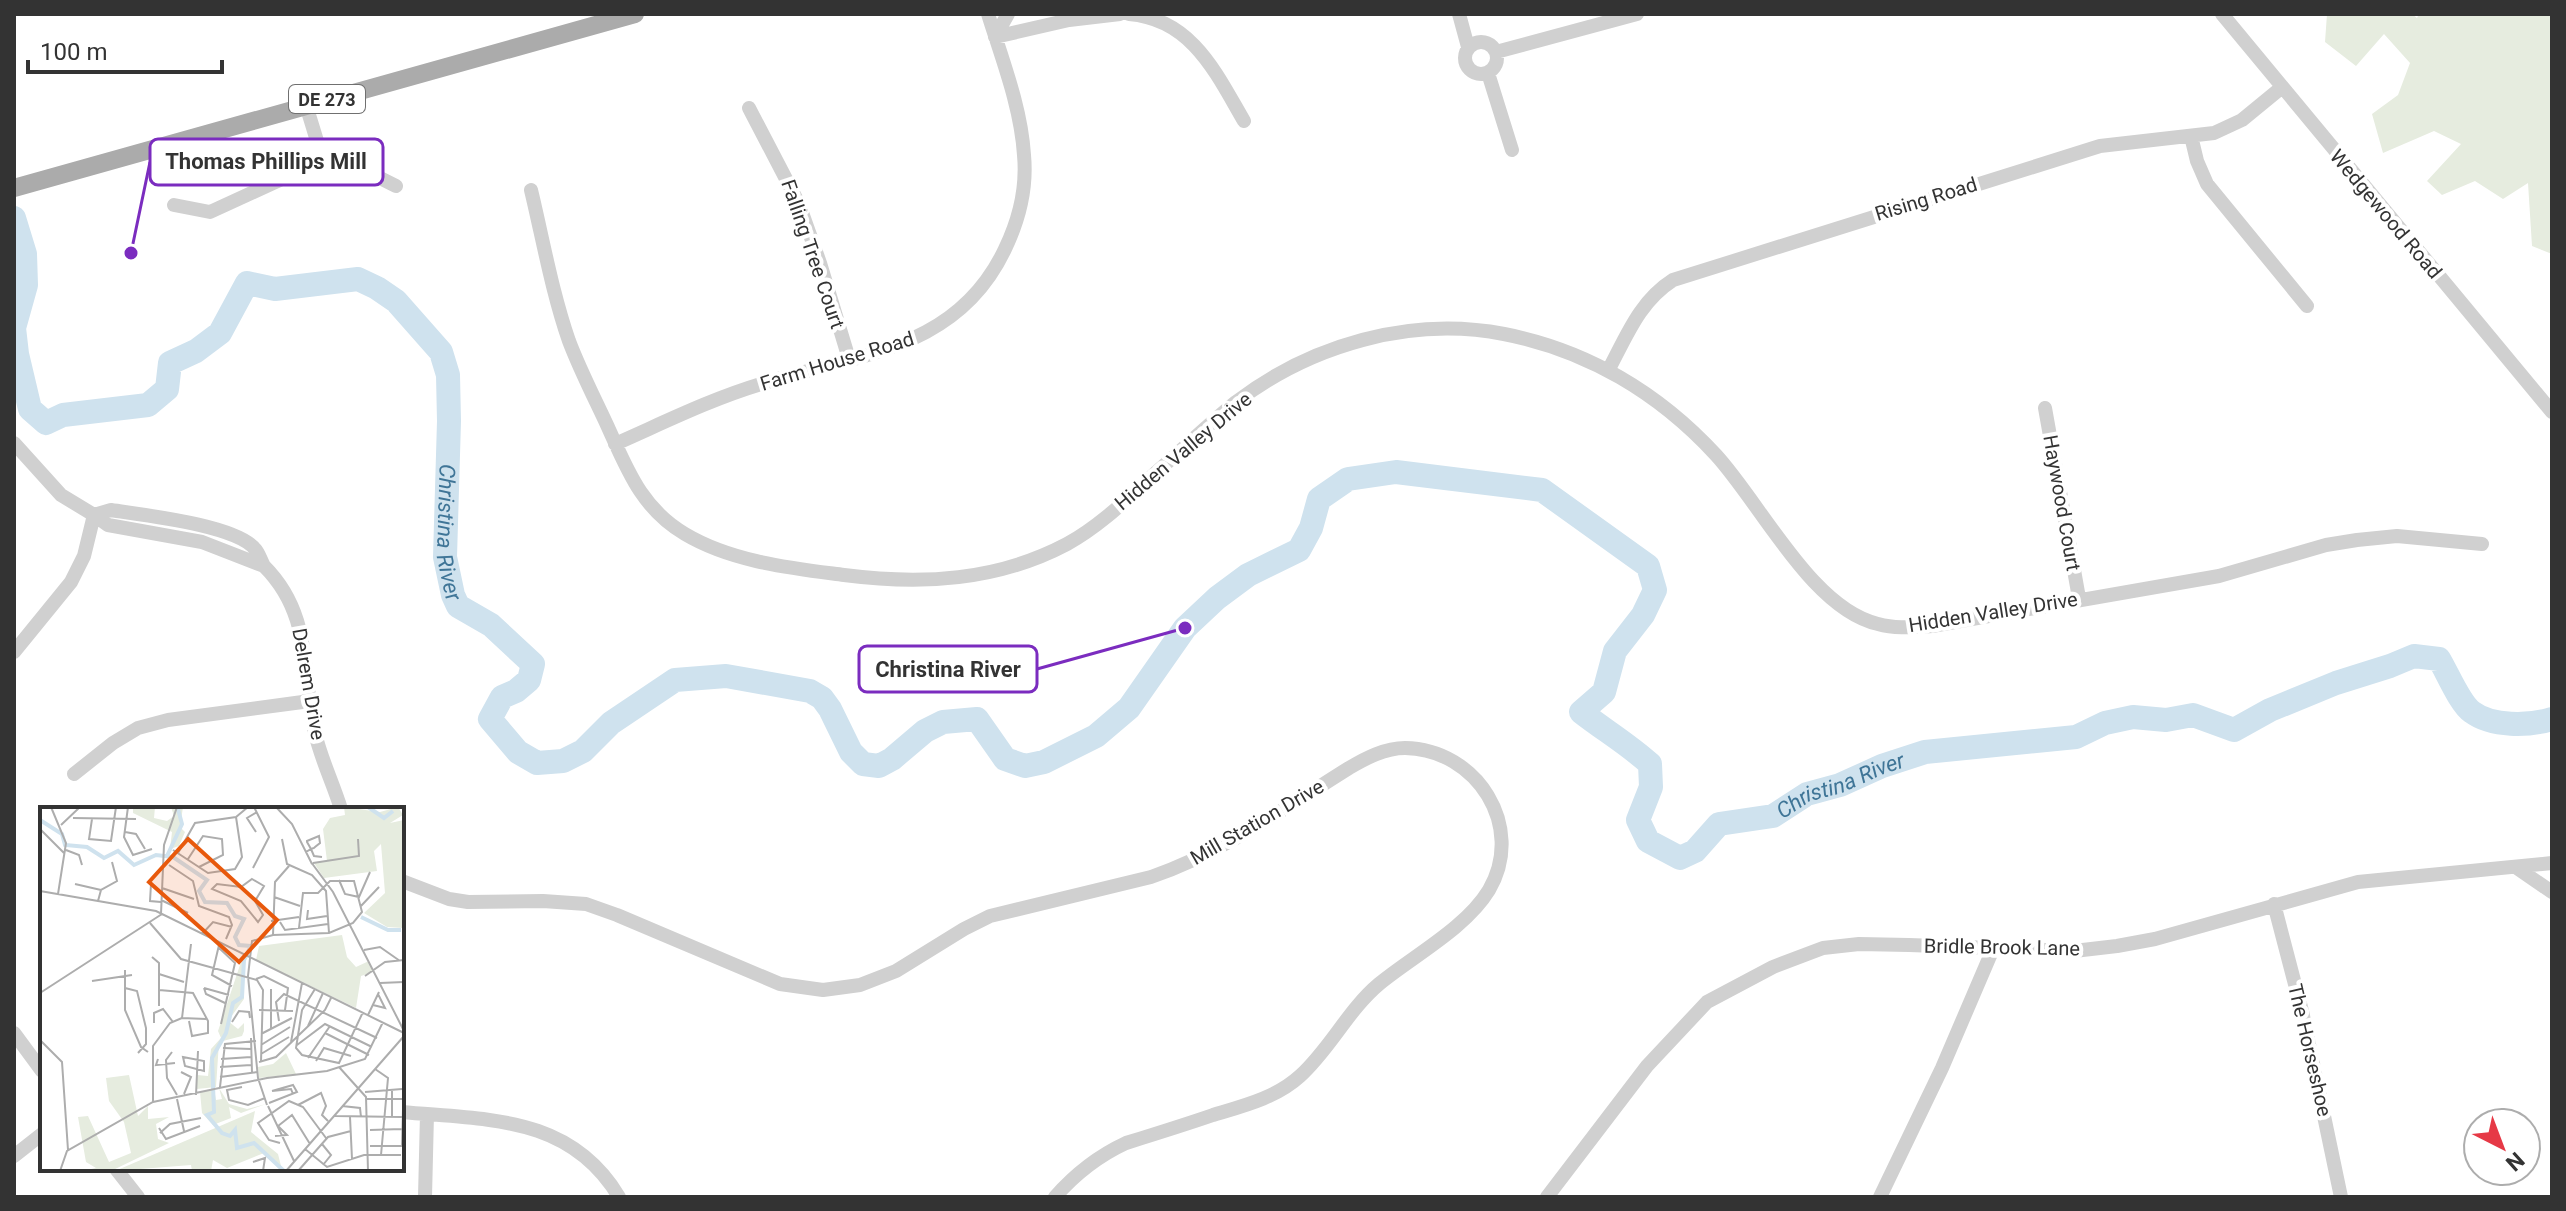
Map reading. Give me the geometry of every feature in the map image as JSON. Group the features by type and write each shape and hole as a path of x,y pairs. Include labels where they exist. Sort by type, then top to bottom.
{"main road":[{"name":"DE 273","path":"17,187 306,105 579,21 635,14"}],"street":[{"name":"Farm House Road","path":"615,444 734,393 909,341 946,321 978,292 1010,239 1022,198 1024,155 1019,119 988,14"},
{"path":"995,37 1008,14"},
{"path":"995,37 1069,20 1120,14"},
{"path":"1129,14 1162,21 1198,47 1244,121"},
{"path":"1459,14 1468,47"},
{"path":"1496,52 1637,14"},
{"name":"Wedgewood Road","path":"2222,14 2552,412"},
{"path":"1484,41 1496,52 1497,62 1488,73 1477,74 1467,68 1464,57 1473,43 1484,41"},
{"path":"1488,73 1512,150"},
{"name":"Rising Road","path":"1609,369 1647,301 1673,280 2088,150 2125,142 2214,133 2242,120 2281,88"},
{"path":"306,105 321,154"},
{"name":"Falling Tree Court","path":"749,108 799,204 849,359"},
{"path":"2191,136 2207,184 2307,306"},
{"path":"321,154 346,161 396,186"},
{"path":"174,205 210,212 306,168 321,154"},
{"name":"Hidden Valley Drive","path":"531,190 569,340 635,487 659,515 709,547 796,568 853,576 943,580 1006,570 1072,542 1101,521 1236,403 1270,379 1301,362 1342,346 1397,333 1432,330 1475,331 1528,339 1609,369 1649,396 1698,436 1736,477 1815,584 1831,600 1854,616 1877,624 1932,626 2219,576 2326,545 2357,540 2397,536 2482,544"},
{"name":"Haywood Court","path":"2045,408 2079,598"},
{"path":"14,443 61,495 94,515 84,556 71,582 14,652"},
{"name":"Delrem Drive","path":"94,515 111,510 214,528 255,547 264,566 283,587 298,621 320,751 340,807"},
{"path":"74,774 113,743 138,728 168,720 310,701"},
{"name":"Mill Station Drive","path":"404,882 449,899 468,902 586,904 780,984 841,989 896,971 990,916 1151,877 1185,864 1237,838 1369,757 1386,751 1403,748 1439,754 1454,761 1479,781 1500,823 1501,858 1489,890 1469,914 1366,995 1315,1062 1290,1085 1260,1100 1111,1151 1082,1170 1055,1197"},
{"name":"Bridle Brook Lane","path":"1547,1197 1647,1066 1707,1002 1773,967 1823,948 1884,944 2074,951 2117,946 2155,939 2358,882 2552,863"},
{"path":"2517,868 2552,892"},
{"name":"The Horseshoe","path":"2274,904 2302,1011 2341,1197"},
{"path":"1880,1197 1942,1068 1993,949"},
{"path":"14,1033 40,1068"},
{"path":"404,1112 515,1123 550,1133 589,1159 619,1197"},
{"path":"425,1197 427,1114"},
{"path":"14,1156 40,1136"},
{"path":"118,1171 138,1197"}],"shaded area":[{"path":"2327,14 2412,14 2417,18 2419,14 2552,14 2552,254 2532,246 2528,183 2503,199 2475,181 2442,195 2427,181 2461,144 2434,131 2383,153 2372,114 2398,95 2410,63 2384,34 2356,66 2325,42"}],"waterway":[{"name":"Christina River","path":"14,218 25,254 26,285 14,328 17,354 30,409 46,423 63,415 148,405 167,389 170,363 196,351 220,333 247,283 275,289 358,279 396,301 441,352 448,375 445,557 453,595 458,606 491,625 533,664 529,680 502,697 490,719 518,752 537,763 563,761 583,751 611,723 675,680 726,676 810,691 822,698 851,752 863,764 879,766 925,731 943,722 977,719 1005,759 1025,766 1044,762 1096,736 1129,708 1185,628 1217,598 1248,575 1299,550 1311,528 1319,499 1348,479 1396,472 1542,490 1648,566 1655,590 1643,615 1615,651 1604,692 1581,712 1650,764 1651,787 1638,820 1648,841 1680,858 1695,851 1719,824 1773,816 1807,794 1840,785 1882,766 1925,752 2076,737 2105,723 2133,717 2166,720 2193,715 2234,730 2270,710 2414,656 2439,659 2463,702 2480,717 2511,724 2552,719"}],"place":[{"name":"Thomas Phillips Mill","path":"131,253"},
{"name":"Christina River","path":"1185,628"}]}
